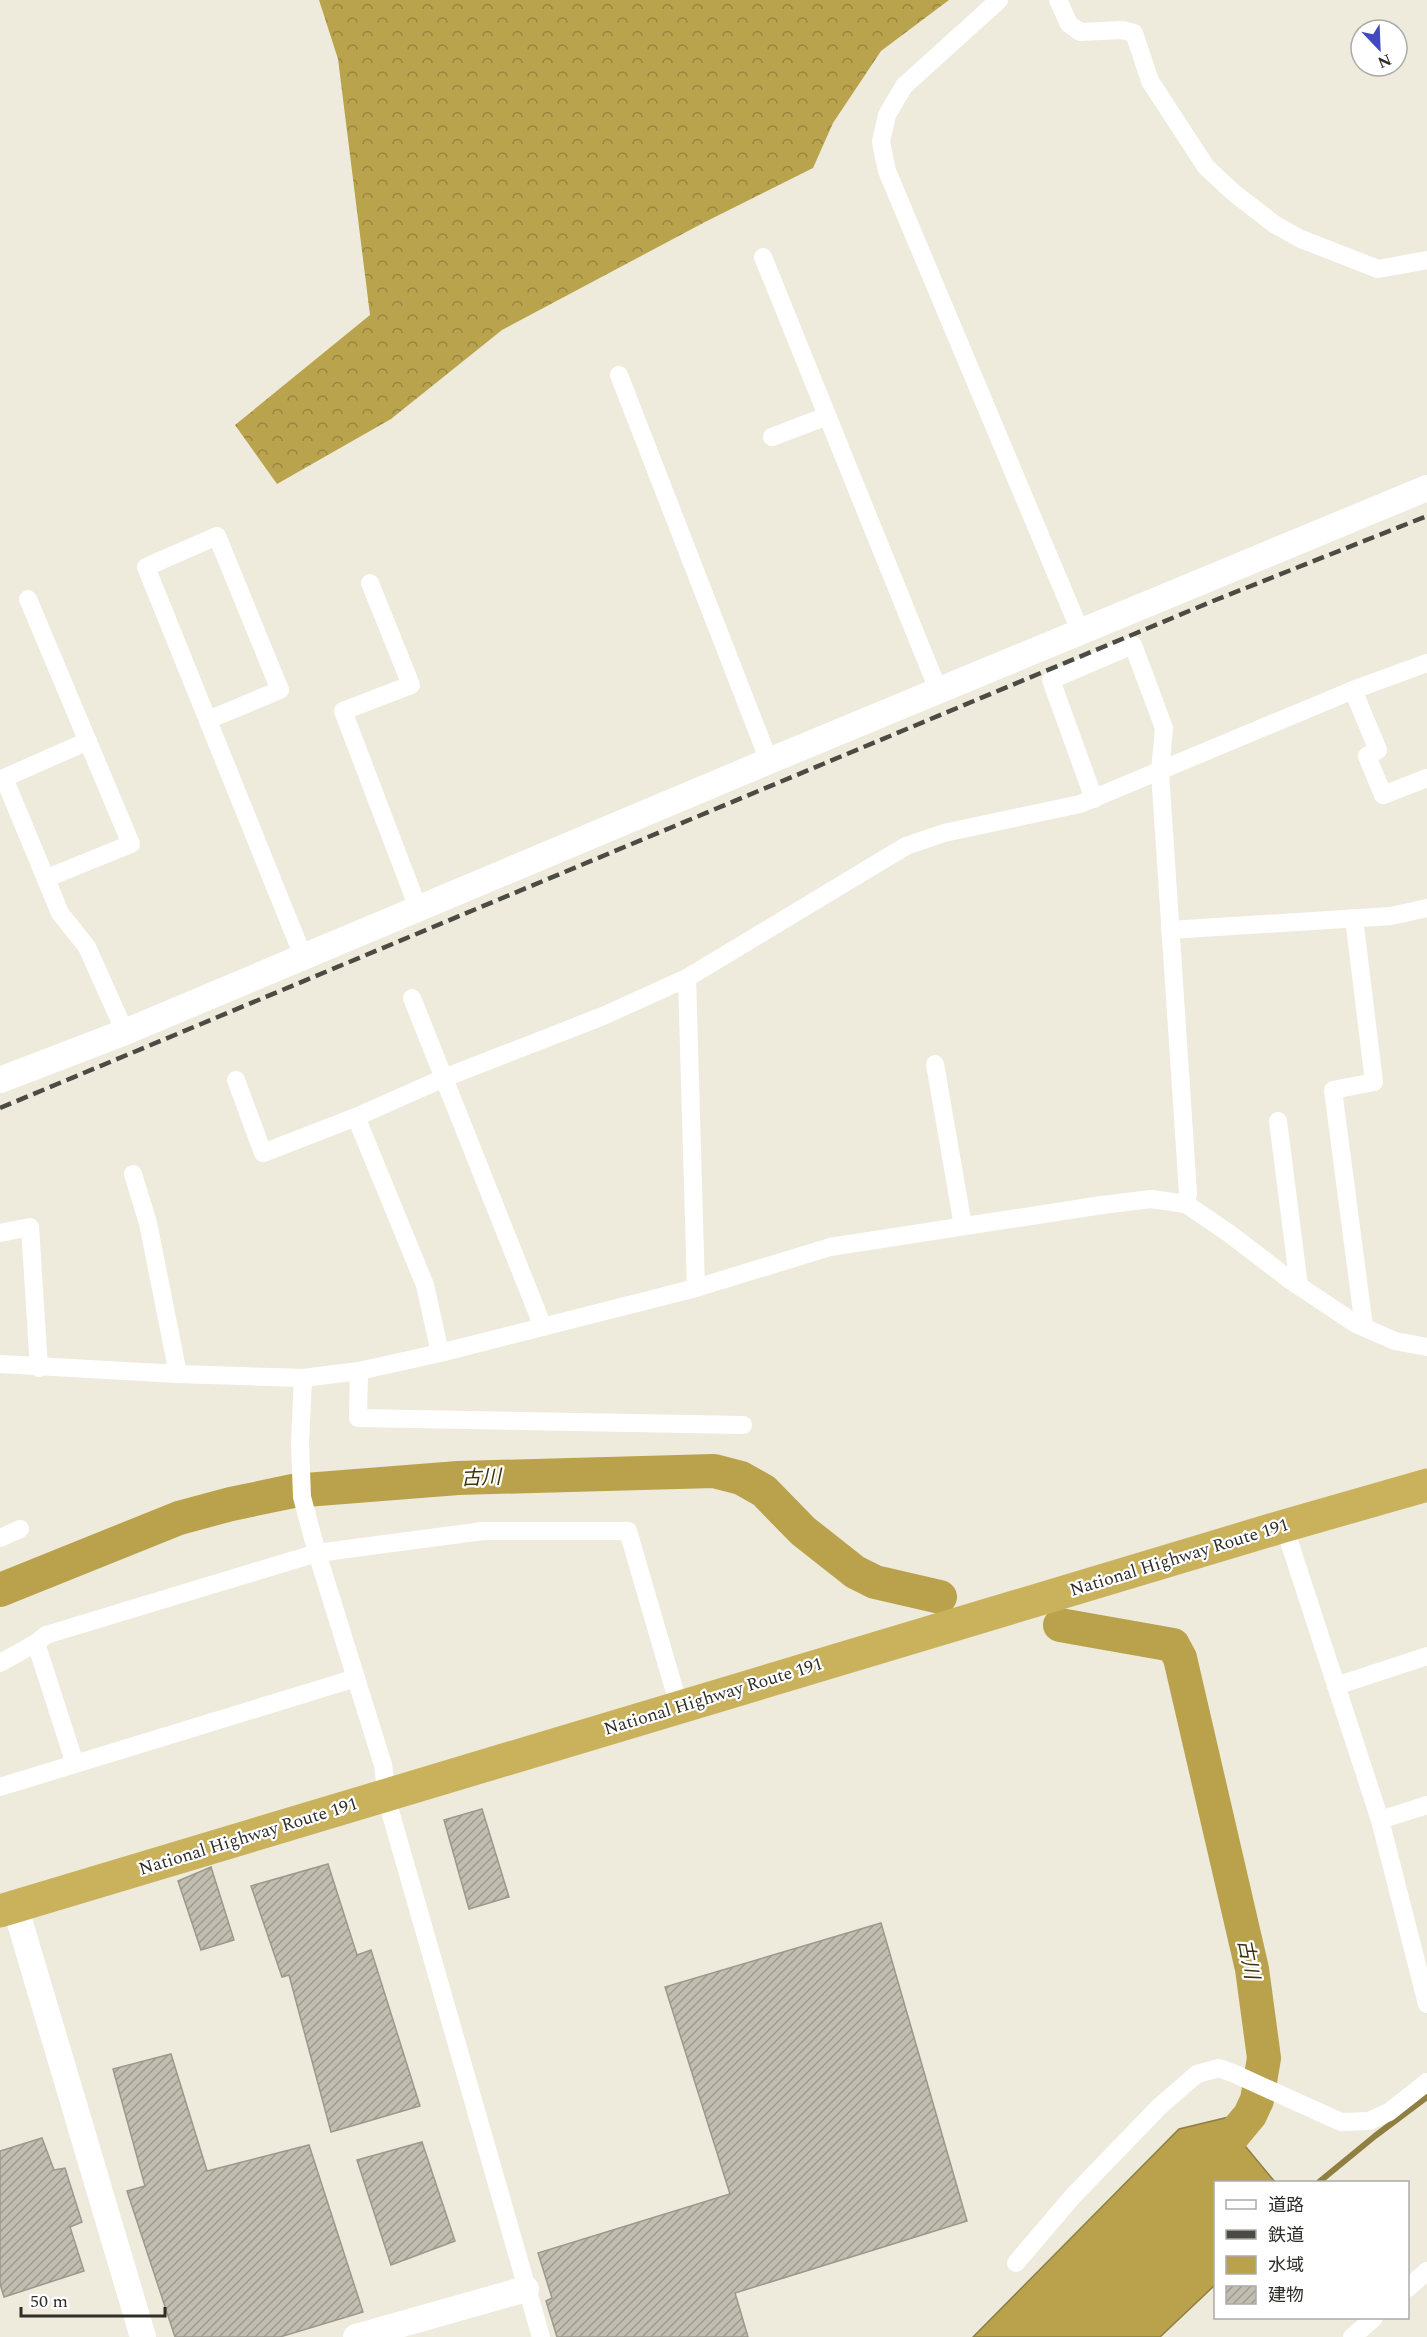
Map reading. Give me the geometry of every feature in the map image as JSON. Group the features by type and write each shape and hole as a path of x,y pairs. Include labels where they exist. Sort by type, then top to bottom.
{"highway":[{"name":"National Highway Route 191","path":"8,1908 679,1706 1427,1485"}],"street":[{"path":"999,0 904,86 887,115 881,142 887,171 1081,633"},
{"path":"1058,0 1070,24 1080,32 1122,30 1134,33 1150,81 1206,167 1234,193 1274,224 1300,239 1378,269 1427,260"},
{"path":"764,257 939,692"},
{"path":"619,375 769,761"},
{"path":"772,437 827,416"},
{"path":"0,1080 125,1032 1427,488"},
{"path":"208,720 280,690 217,536 146,567 303,956"},
{"path":"370,583 411,686 343,711 418,908"},
{"path":"28,598 131,844 47,878"},
{"path":"1094,799 1051,680 1133,645 1164,728 1160,772 1188,1193 1186,1204"},
{"path":"236,1080 263,1152 356,1117 444,1078 603,1016 687,978 906,846 944,833 1080,804 1353,690 1427,663"},
{"path":"1353,690 1378,750 1367,756 1383,795 1427,778"},
{"path":"88,741 4,778 60,913 87,947 125,1032"},
{"path":"1170,930 1390,916 1427,908"},
{"path":"1354,918 1374,1082 1333,1090 1364,1327"},
{"path":"687,978 696,1288"},
{"path":"411,998 543,1327"},
{"path":"935,1064 963,1226"},
{"path":"356,1117 425,1285 440,1353"},
{"path":"1278,1121 1299,1286"},
{"path":"133,1174 148,1223 177,1374"},
{"path":"0,1364 39,1368 303,1378 359,1371 440,1353 696,1288 831,1247 1151,1199 1186,1204 1299,1286 1364,1327 1395,1341 1427,1347"},
{"path":"0,1233 30,1227 39,1368"},
{"path":"359,1371 358,1418 742,1425"},
{"path":"303,1378 300,1478 302,1497 317,1553 384,1765 385,1795 541,2337"},
{"path":"1284,1526 1380,1820 1427,2004"},
{"path":"0,1538 20,1529"},
{"path":"0,1663 46,1635 317,1553 483,1531 628,1531 679,1706"},
{"path":"36,1642 75,1764"},
{"path":"1336,1686 1427,1656"},
{"path":"0,1787 356,1678"},
{"path":"1380,1820 1427,1805"},
{"path":"8,1908 142,2337"},
{"path":"1016,2263 1073,2196 1160,2106 1197,2074 1219,2068 1341,2122 1369,2121 1389,2112 1427,2082"},
{"path":"1409,2286 1427,2271"},
{"path":"356,2337 526,2289"},
{"path":"1352,2337 1373,2319"}],"green space":[{"path":"319,0 949,0 881,51 833,123 813,168 705,222 502,330 391,419 277,484 235,425 370,315 338,59"}],"water":[{"path":"1245,2103 1265,2111 1241,2141 1274,2181 1214,2181 1214,2286 1160,2337 973,2337 1179,2129 1237,2115"}],"building":[{"path":"482,1809 509,1897 469,1909 444,1820"},
{"path":"328,1864 357,1955 371,1950 420,2106 331,2132 289,1975 282,1977 251,1886"},
{"path":"211,1867 234,1940 201,1950 178,1881"},
{"path":"881,1923 967,2221 735,2293 748,2337 557,2337 546,2301 552,2298 538,2253 730,2194 665,1987"},
{"path":"171,2054 207,2171 309,2145 363,2312 280,2337 175,2337 127,2191 145,2186 113,2069"},
{"path":"42,2138 54,2170 65,2168 82,2222 70,2227 84,2271 4,2297 0,2284 0,2151"},
{"path":"422,2142 455,2241 391,2265 357,2160"}],"waterway":[{"name":"古川","path":"0,1590 179,1518 293,1491 458,1478 714,1471 741,1478 764,1491 803,1531 855,1572 875,1582 940,1597"},
{"name":"古川","path":"1060,1625 1173,1645 1180,1658 1252,1969 1264,2058 1257,2100 1250,2115 1226,2144"},
{"path":"1320,2181 1427,2097"}],"railway":[{"path":"0,1108 1213,601 1427,516"}]}
